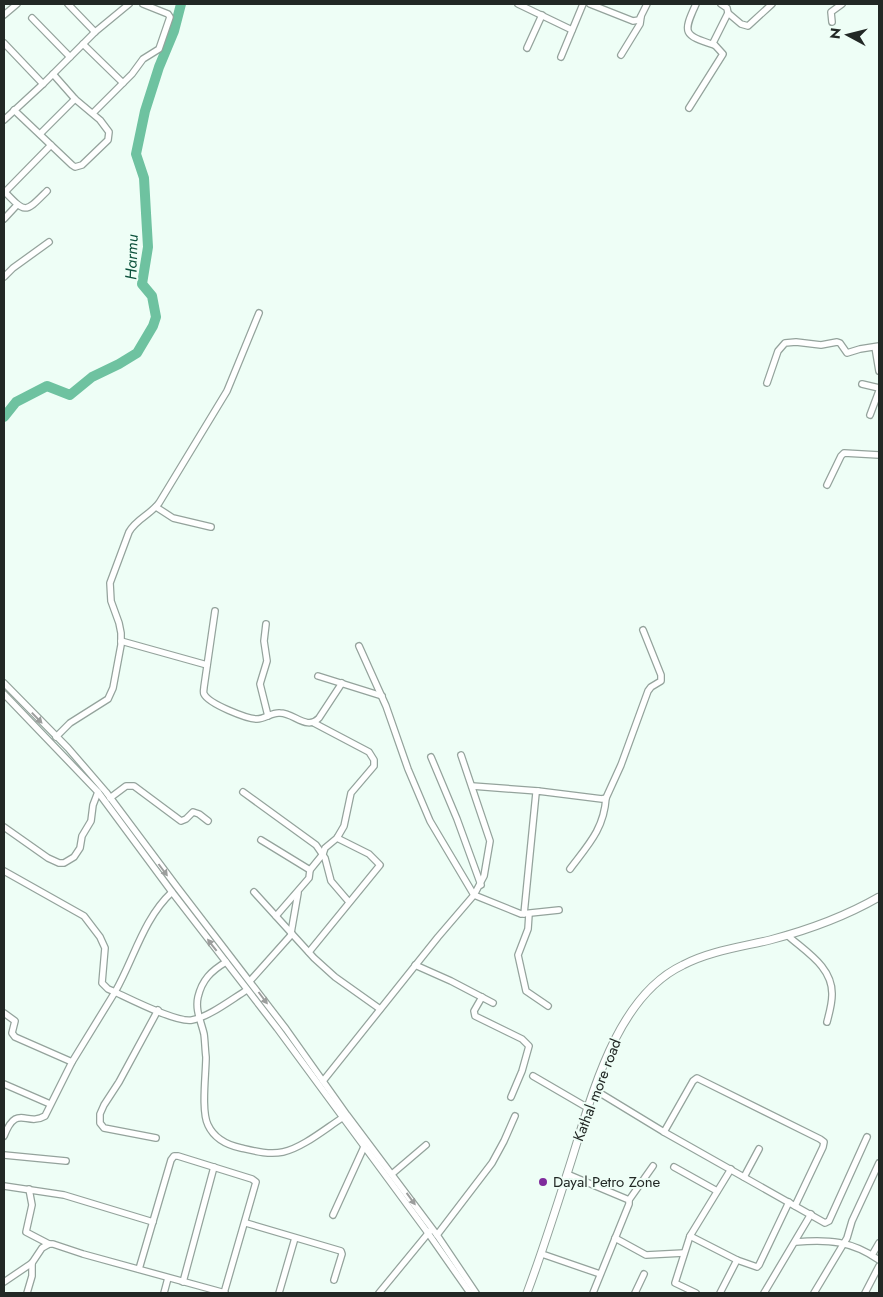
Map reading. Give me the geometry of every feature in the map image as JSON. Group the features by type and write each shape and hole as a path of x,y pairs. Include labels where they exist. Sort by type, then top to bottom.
{"main road":[{"name":"Kathal more road","path":"527,1293 542,1254 588,1108 607,1058 620,1031 636,1005 658,981 683,965 714,953 787,935 831,919 879,897"}],"street":[{"path":"4,15 17,4"},
{"path":"69,4 95,32"},
{"path":"4,120 95,32 128,4"},
{"path":"93,113 123,83 143,59 159,49 170,19 168,14 143,4"},
{"path":"518,4 572,30"},
{"path":"561,57 583,4"},
{"path":"590,4 630,21 638,21 648,4"},
{"path":"689,108 722,54 714,45 692,38 688,34 687,26 696,4"},
{"path":"721,4 741,24 748,26 772,4"},
{"path":"832,22 831,12 842,4"},
{"path":"714,45 714,40 728,13"},
{"path":"527,48 542,15"},
{"path":"621,54 640,24 641,17"},
{"path":"32,18 70,57"},
{"path":"83,44 123,83"},
{"path":"5,46 43,84"},
{"path":"14,110 72,165 75,167 82,165 108,140 107,127 75,99 53,74"},
{"path":"40,134 75,99"},
{"path":"47,191 25,209 17,205 4,192 51,145"},
{"path":"4,219 17,205"},
{"path":"4,277 13,268 49,242"},
{"path":"56,737 70,723 108,699 113,688 121,641 119,622 109,592 110,583 132,526 156,507 204,432 227,391 259,313"},
{"path":"767,383 778,351 785,343 796,342 817,345 837,342 841,344 847,353 877,346 879,371"},
{"path":"862,384 879,390 870,415"},
{"path":"827,486 842,454 879,455"},
{"path":"156,507 173,518 211,528"},
{"path":"215,611 204,692 208,698 241,716 256,719 280,713 308,723 314,723 369,752 374,760 374,766 351,793 344,826 337,838 325,848 323,854 310,870 309,878 276,916"},
{"path":"266,624 264,641 267,661 260,684 268,716"},
{"path":"570,869 597,832 604,815 606,798 626,753 648,691 662,680 643,630"},
{"path":"121,641 207,665"},
{"path":"359,646 382,696 408,769 430,821 474,895 513,912 527,914 558,910"},
{"path":"318,676 382,696"},
{"path":"4,683 68,748 110,798 250,981 392,1174 471,1293"},
{"path":"314,723 342,683"},
{"path":"4,694 98,792 172,892 282,1034 364,1148 430,1231 437,1235 471,1293"},
{"path":"323,1082 481,885 486,871 490,842 461,755"},
{"path":"431,757 458,819 481,885"},
{"path":"110,798 126,786 134,786 181,820 186,819 193,812 208,821"},
{"path":"472,786 606,798"},
{"path":"538,791 535,795 527,914 528,929 518,955 526,991 548,1006"},
{"path":"4,827 48,858 64,863 74,856 80,848 82,836 91,821 92,805 98,792"},
{"path":"243,792 311,841 323,854 331,881 348,902"},
{"path":"309,952 380,865 369,854 337,838"},
{"path":"261,840 310,870"},
{"path":"4,871 89,920 104,942 102,982 108,989 183,1020 199,1018 247,990"},
{"path":"250,981 292,933 298,891"},
{"path":"4,1136 9,1124 14,1119 19,1117 42,1118 44,1116 72,1062 126,973 148,922 162,901 172,892"},
{"path":"254,892 309,952 335,977 380,1009"},
{"path":"787,935 825,968 831,979 832,996 827,1022"},
{"path":"226,962 211,972 202,986 197,1007 206,1051 205,1115 208,1125 216,1136 226,1144 270,1153 282,1152 293,1149 342,1118"},
{"path":"415,965 493,1003"},
{"path":"482,998 474,1012 475,1016 522,1039 529,1046 522,1071 511,1097"},
{"path":"156,1138 104,1128 100,1120 104,1105 119,1082 158,1010"},
{"path":"4,1013 15,1021 12,1033 15,1037 72,1062"},
{"path":"533,1076 588,1108"},
{"path":"664,1132 693,1081 697,1078 820,1139 824,1142 824,1147 796,1206"},
{"path":"4,1084 50,1104"},
{"path":"595,1090 664,1132 826,1223 867,1137"},
{"path":"437,1235 497,1154 515,1116"},
{"path":"392,1174 426,1146"},
{"path":"333,1215 364,1148"},
{"path":"744,1177 760,1149"},
{"path":"4,1155 66,1161"},
{"path":"28,1189 32,1205 26,1232 49,1244 224,1293 246,1223 256,1182 252,1179 178,1156 172,1157 139,1269"},
{"path":"814,1293 844,1243 879,1163"},
{"path":"593,1293 629,1200 654,1166"},
{"path":"183,1282 214,1167"},
{"path":"674,1168 717,1191"},
{"path":"696,1293 675,1282 690,1236 731,1169"},
{"path":"567,1174 629,1200"},
{"path":"4,1186 64,1195 153,1222"},
{"path":"690,1236 737,1260 756,1267 759,1265 788,1202"},
{"path":"764,1293 811,1214"},
{"path":"246,1223 341,1251 342,1254 334,1280"},
{"path":"379,1293 430,1231"},
{"path":"279,1293 295,1238"},
{"path":"615,1238 646,1255 684,1254"},
{"path":"796,1242 812,1240 844,1243 879,1260"},
{"path":"872,1255 879,1243"},
{"path":"4,1282 32,1263 42,1248 49,1244"},
{"path":"542,1254 600,1274"},
{"path":"720,1293 737,1260"},
{"path":"29,1293 32,1263"},
{"path":"865,1293 879,1266"},
{"path":"635,1293 644,1274"},
{"path":"164,1293 168,1278"}],"waterway":[{"name":"Harmu","path":"4,417 16,402 47,386 70,395 92,377 137,353 153,326 156,317 152,296 142,284 148,247 144,178 136,154 145,111 159,67 174,31 181,4"}],"place":[{"name":"Dayal Petro Zone","path":"543,1182"}]}
